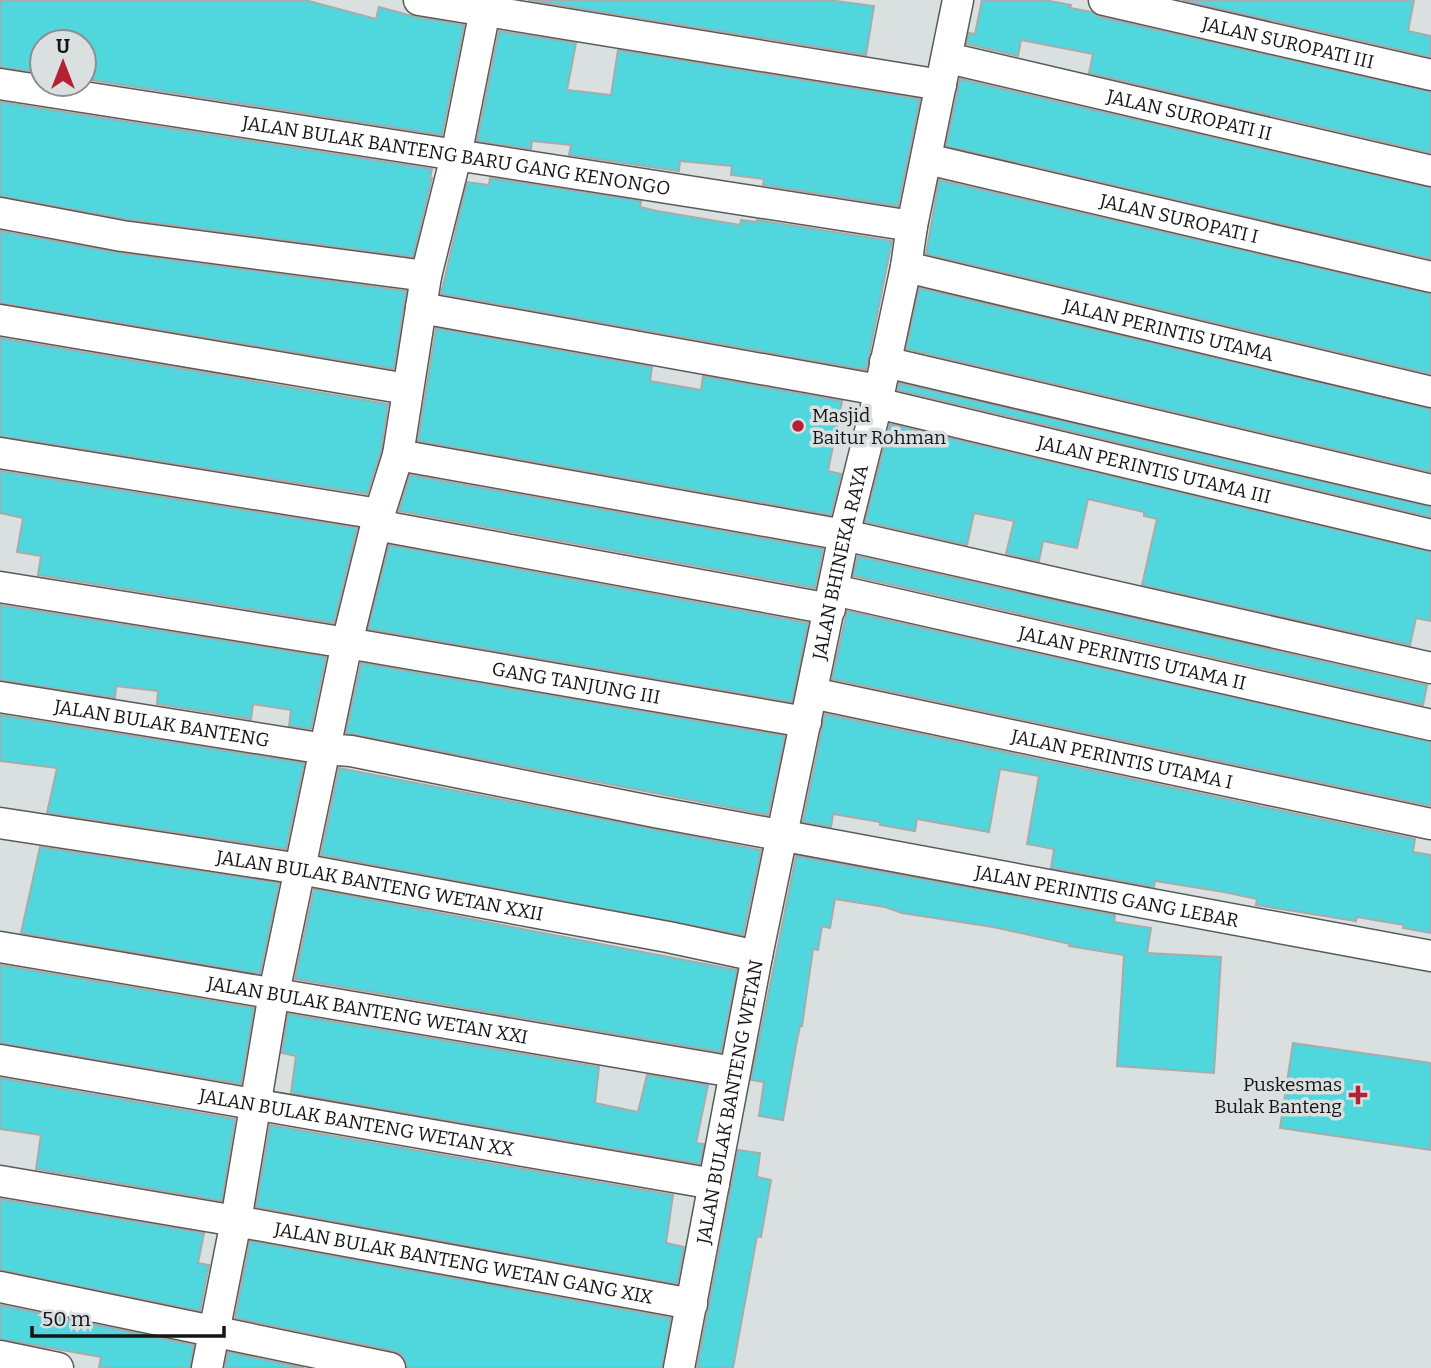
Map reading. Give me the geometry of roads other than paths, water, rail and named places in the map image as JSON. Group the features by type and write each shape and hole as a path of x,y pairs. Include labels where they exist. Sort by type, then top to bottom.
{"street":[{"name":"JALAN SUROPATI II","path":"419,0 485,5 944,71 1431,171"},
{"name":"JALAN BHINEKA RAYA","path":"783,835 844,535 906,267 958,0"},
{"name":"JALAN SUROPATI III","path":"1104,0 1431,75"},
{"path":"207,1368 236,1220 274,993 300,869 336,750 347,643 377,519 398,455 426,276 456,156 485,5"},
{"name":"JALAN BULAK BANTENG BARU GANG KENONGO","path":"0,84 912,226"},
{"name":"JALAN SUROPATI I","path":"927,159 1431,277"},
{"path":"0,214 122,236 426,276"},
{"name":"JALAN PERINTIS UTAMA","path":"906,267 1431,392"},
{"path":"421,308 880,385 1431,490"},
{"path":"0,320 407,389"},
{"name":"JALAN PERINTIS UTAMA III","path":"880,385 1431,535"},
{"name":"JALAN PERINTIS UTAMA II","path":"0,453 832,599 1431,724"},
{"path":"398,455 844,535 1431,668"},
{"name":"GANG TANJUNG III","path":"0,587 806,722"},
{"name":"JALAN PERINTIS UTAMA I","path":"812,693 1431,824"},
{"name":"JALAN BULAK BANTENG","path":"0,697 336,750 783,835"},
{"name":"JALAN BULAK BANTENG WETAN XXII","path":"0,823 300,869 757,956"},
{"name":"JALAN BULAK BANTENG WETAN","path":"679,1368 734,1072 783,835"},
{"name":"JALAN PERINTIS GANG LEBAR","path":"783,835 1431,956"},
{"name":"JALAN BULAK BANTENG WETAN XXI","path":"0,947 734,1072"},
{"name":"JALAN BULAK BANTENG WETAN XX","path":"0,1060 713,1184"},
{"name":"JALAN BULAK BANTENG WETAN GANG XIX","path":"0,1181 236,1220 692,1304"},
{"path":"0,1287 390,1368"},
{"path":"0,1356 58,1368"}],"place":[{"name":"Masjid Baitur Rohman","path":"798,426"},
{"name":"Puskesmas Bulak Banteng","path":"1358,1095"}]}
